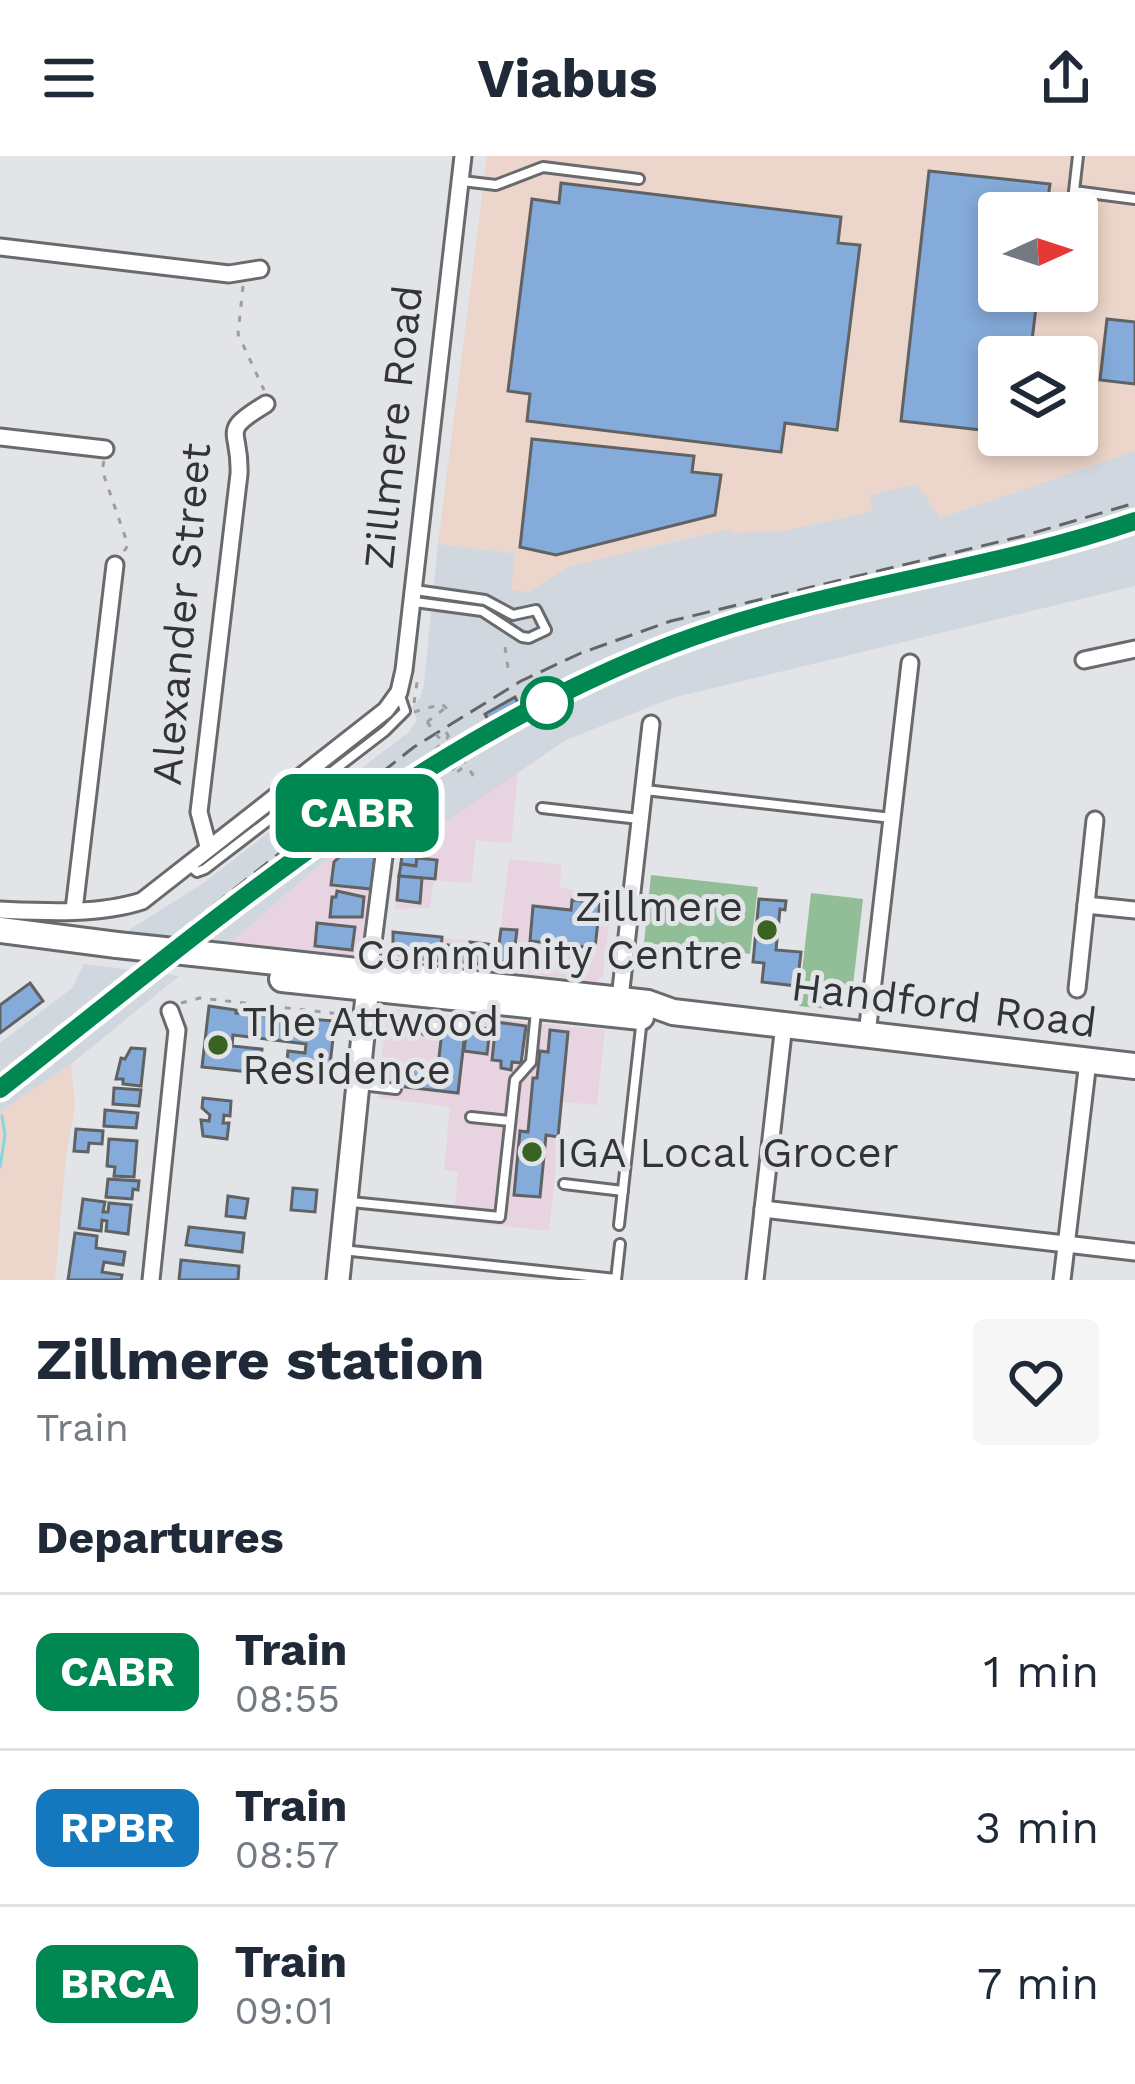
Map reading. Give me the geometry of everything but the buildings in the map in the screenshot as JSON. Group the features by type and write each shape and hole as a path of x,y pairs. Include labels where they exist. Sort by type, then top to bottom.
{"main road":[{"path":"0,930 110,951"},
{"path":"0,946 110,951"},
{"name":"Handford Road","path":"110,951 213,963 361,990 463,1001 537,1000"},
{"name":"Handford Road","path":"361,990 537,1000 627,1011 648,1003 673,1012 1135,1066"},
{"path":"338,1280 358,1085 361,990"}],"street":[{"name":"Zillmere Road","path":"391,709 413,596 463,156"},
{"path":"0,247 252,272"},
{"name":"Alexander Street","path":"208,846 199,812 238,474 234,429 266,404"},
{"path":"0,437 106,449"},
{"path":"74,910 115,565"},
{"path":"1084,660 1134,654"},
{"path":"867,1034 910,663"},
{"path":"0,910 74,910 142,901 391,709"},
{"path":"627,1011 651,724"},
{"path":"361,990 388,818"},
{"path":"1076,989 1095,820"},
{"path":"1086,905 1135,910"},
{"path":"151,1280 177,1030 170,1011"},
{"path":"755,1280 784,1024"},
{"path":"1062,1280 1088,1061"},
{"path":"763,1209 1135,1252"}],"lane":[{"path":"1078,156 1074,191 1135,199"},
{"path":"460,181 496,185 543,166 638,179"},
{"path":"413,596 485,600 513,615 536,610 546,630 522,637 482,610 413,596"},
{"path":"188,863 195,872 205,869 391,709"},
{"path":"644,790 892,818"},
{"path":"542,808 640,820"},
{"path":"346,1202 500,1217 515,1080 531,1062 537,1000"},
{"path":"426,1030 431,1026 460,1029 463,1001"},
{"path":"619,1225 627,1011"},
{"path":"358,1085 396,1089"},
{"path":"471,1117 510,1121"},
{"path":"564,1184 622,1191"},
{"path":"341,1250 616,1280 620,1244"}],"path":[{"path":"252,272 238,334 262,382 266,404"},
{"path":"106,449 102,470 128,545 115,565"},
{"path":"505,647 509,675"},
{"path":"412,712 442,704 447,710 427,722 445,746 462,768 455,775 451,771 464,759 474,777"},
{"path":"445,746 435,750 447,735 456,749"},
{"path":"170,1011 193,998 340,1014 361,990"}],"shaded area":[{"path":"487,156 1135,156 1135,451 940,518 871,494 874,511 780,532 731,533 728,529 570,566 529,592 511,591 514,554 438,544"},
{"path":"1135,451 1135,586 672,698 566,740 447,821 417,819 414,803 405,793 356,822 358,832 230,943 220,946 128,936 129,930 205,882 332,783 346,780 409,732 417,720 412,707 424,683 438,544 515,554 511,590 529,592 570,566 729,529 731,533 780,532 873,511 870,495 917,484 940,518"},
{"path":"518,772 511,843 476,840 471,883 434,880 430,908 395,909 404,834 417,819 447,820"},
{"path":"369,823 379,825 364,949 359,955 352,958 230,943"},
{"path":"509,859 561,865 560,888 612,894 603,976 596,982 404,958 395,953 392,932 499,944"},
{"path":"84,964 179,976 71,1064 0,1112 0,1043 72,988"},
{"path":"398,1009 605,1030 597,1105 563,1102 549,1231 367,1211 369,1199 440,1208 455,1204 458,1172 444,1170 450,1107 378,1098 386,1018"},
{"path":"71,1064 75,1106 55,1280 0,1280 0,1112"}],"green space":[{"path":"651,875 758,887 750,954 644,943"},
{"path":"811,893 863,899 850,1011 798,1006"}],"waterway":[{"path":"0,1167 5,1135 2,1116"}],"railway":[{"path":"0,1074 414,747 521,681 581,653 671,621 1023,536 1135,503"},
{"path":"898,583 1030,555 1135,521"},
{"path":"346,821 553,699 671,645 758,616"}],"train":[{"name":"CABR","path":"0,1089 358,812 553,699 671,645 748,618 1030,555 1135,521"}],"place":[{"name":"Zillmere Community Centre","path":"767,930"},
{"name":"The Attwood Residence","path":"218,1045"},
{"name":"IGA Local Grocer","path":"532,1152"}]}
